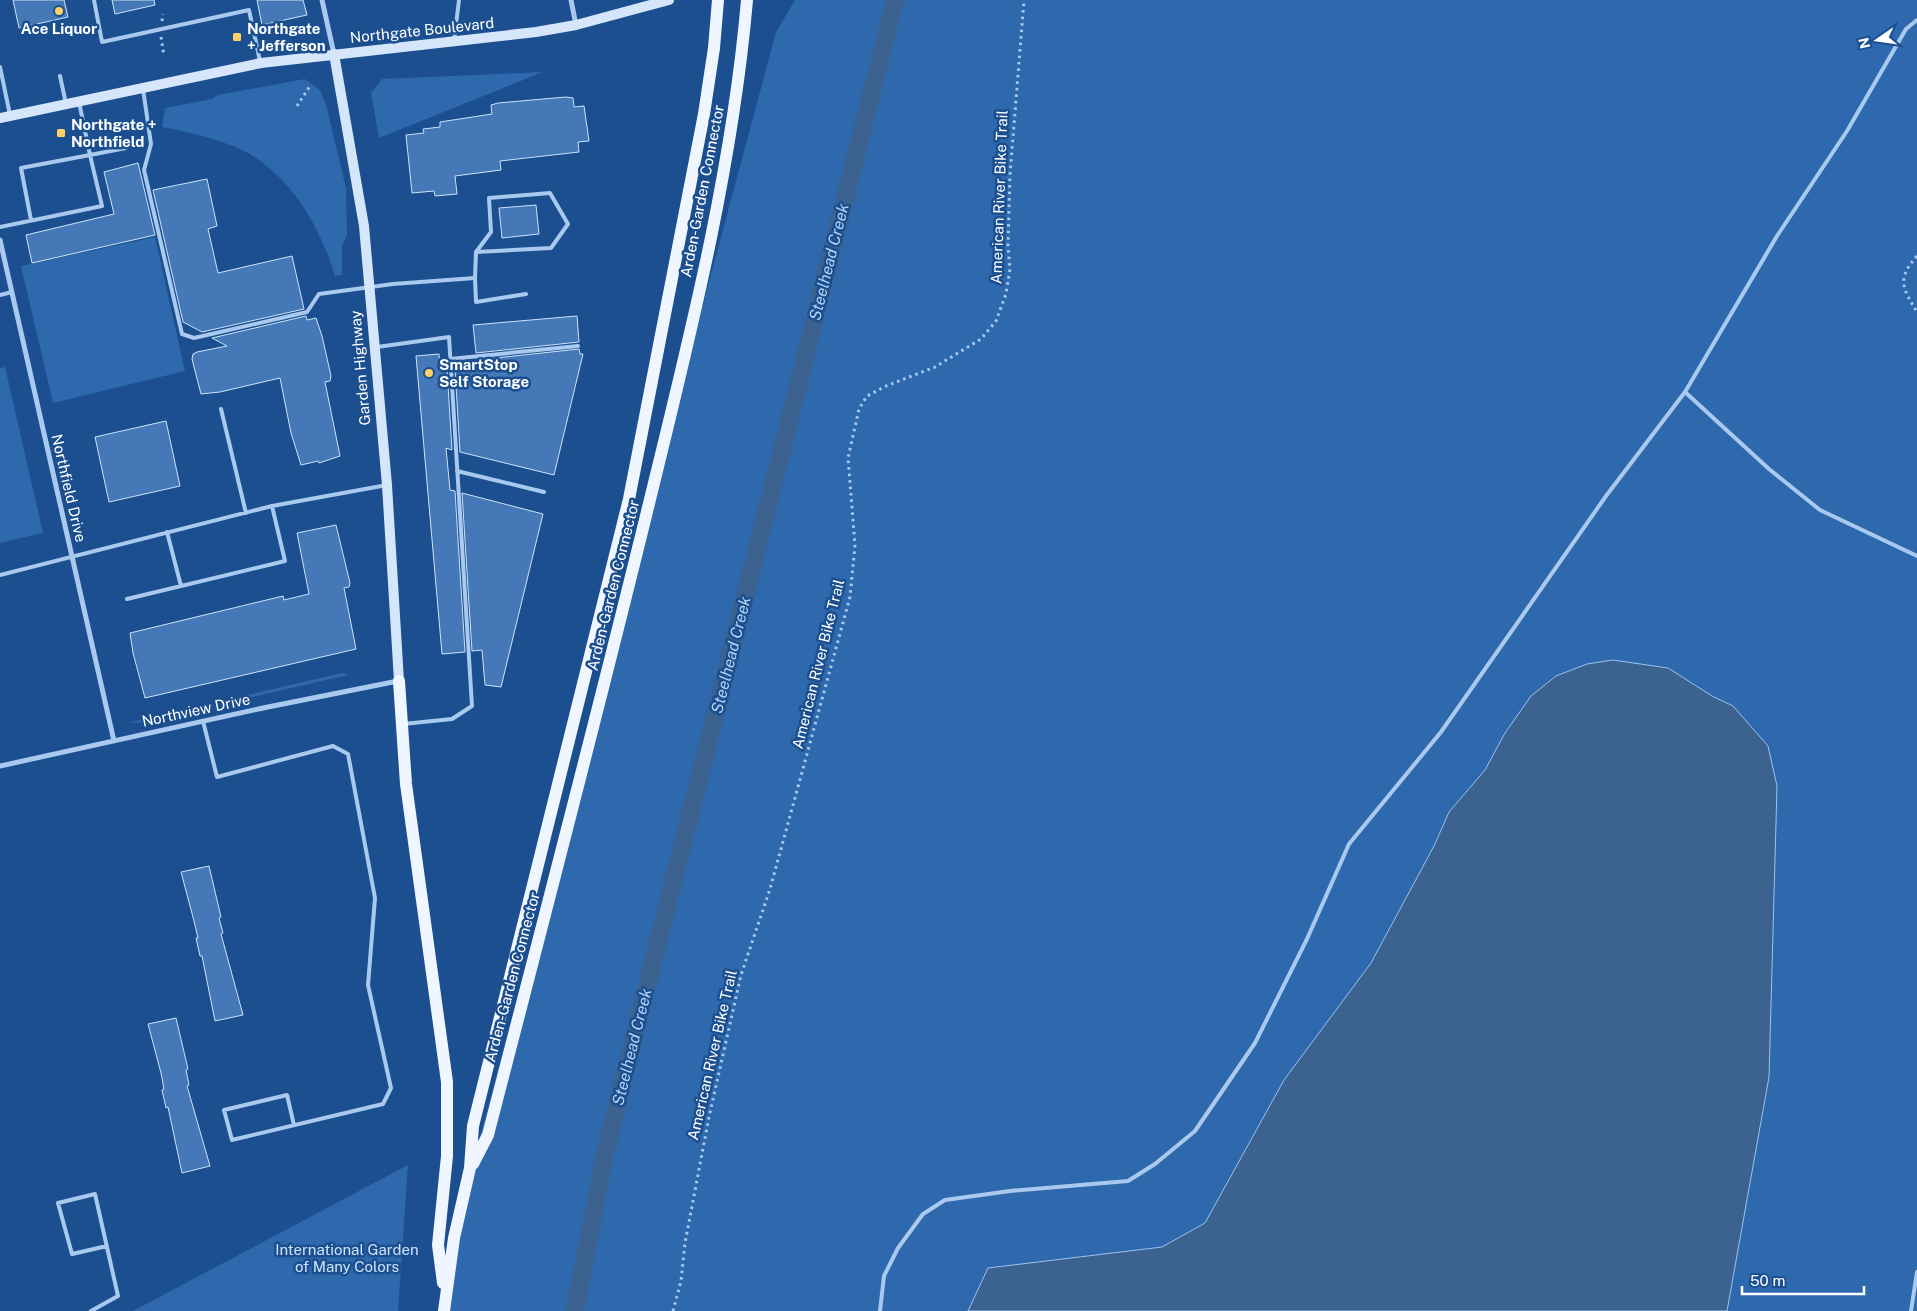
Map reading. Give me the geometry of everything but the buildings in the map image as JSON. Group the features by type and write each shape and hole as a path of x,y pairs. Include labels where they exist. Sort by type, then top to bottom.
{"main road":[{"name":"Northgate Boulevard","path":"5,116 260,63 508,37 576,25 669,0"},
{"name":"Arden-Garden Connector","path":"445,1298 454,1238 470,1168 473,1126 630,490 704,114 714,48 718,0"},
{"name":"Arden-Garden Connector","path":"470,1168 488,1135 669,427 724,165 742,57 747,0"},
{"name":"Garden Highway","path":"334,54 364,226 387,485 399,681"},
{"path":"399,681 406,784 447,1082 447,1156 438,1245 445,1298 444,1311"}],"street":[{"path":"322,0 334,54"},
{"path":"571,0 576,25"},
{"name":"Northfield Drive","path":"0,240 2,262 12,292 114,741"},
{"name":"Northview Drive","path":"0,766 204,721 399,681"}],"lane":[{"path":"94,0 102,42 249,10 260,63"},
{"path":"453,43 459,0"},
{"path":"880,1311 884,1276 898,1248 923,1214 945,1200 1010,1191 1128,1181 1155,1164 1195,1131 1254,1043 1307,939 1349,844 1441,732 1606,496 1685,392 1777,236 1848,131 1906,29 1917,20"},
{"path":"0,67 5,116"},
{"path":"60,76 66,104"},
{"path":"143,87 150,144 144,170 182,334 194,338 307,312 319,294 369,286 475,278"},
{"path":"0,227 102,206 78,101"},
{"path":"31,220 22,168 126,148"},
{"path":"476,252 551,248 568,224 550,192 490,198 491,232 476,252 476,302 526,294"},
{"path":"0,295 12,292"},
{"path":"374,347 449,337 472,706 452,719 402,724"},
{"path":"450,359 578,346"},
{"path":"1685,392 1756,457 1820,510 1917,556"},
{"path":"221,409 246,512"},
{"path":"457,471 544,492"},
{"path":"0,574 272,506 387,485"},
{"path":"127,599 284,561 272,506"},
{"path":"167,532 181,586"},
{"path":"204,721 217,777 334,746 348,754 375,898 368,984 391,1088 383,1104 294,1126 232,1140 224,1110 287,1095 294,1126"},
{"path":"91,1311 118,1296 107,1246 95,1194 58,1203 72,1254 107,1246"},
{"path":"1911,1311 1917,1272"}],"path":[{"name":"American River Bike Trail","path":"673,1311 681,1281 685,1243 708,1117 741,975 773,880 850,597 855,545 848,458 859,409 867,396 886,386 935,367 981,339 996,321 1006,294 1010,269 1008,245 1010,174 1024,0"},
{"path":"298,106 310,86"},
{"path":"1917,256 1905,270 1903,285 1917,312"}],"green space":[{"path":"795,0 1917,0 1917,1311 1727,1311 1769,1077 1777,786 1733,706 1712,696 1587,664 1556,676 1531,696 1505,733 1485,770 1449,812 1434,846 1371,963 1284,1080 1205,1223 1162,1247 988,1268 968,1311 448,1311 459,1215 776,32"},
{"path":"543,72 379,138 371,93 382,79"},
{"path":"305,79 320,90 326,104 346,188 347,235 342,246 342,275 335,276 322,242 305,210 295,195 270,169 246,152 223,142 162,127 165,108 212,99 218,95"},
{"path":"155,237 185,371 53,403 21,266"},
{"path":"5,367 43,533 0,543 0,368"},
{"path":"342,673 348,675 138,723 131,722"},
{"name":"International Garden of Many Colors","path":"408,1165 398,1311 133,1311"}],"shaded area":[{"path":"1613,660 1668,668 1712,696 1733,706 1768,746 1777,786 1769,1077 1727,1311 968,1311 988,1268 1162,1247 1205,1223 1284,1080 1371,963 1434,846 1449,812 1485,770 1505,733 1531,696 1556,676 1587,664"}],"waterway":[{"name":"Steelhead Creek","path":"575,1311 605,1153 895,0"}],"place":[{"name":"Ace Liquor","path":"59,11"},
{"name":"Northgate + Jefferson","path":"237,37"},
{"name":"Northgate + Northfield","path":"61,133"},
{"name":"SmartStop Self Storage","path":"429,373"}]}
